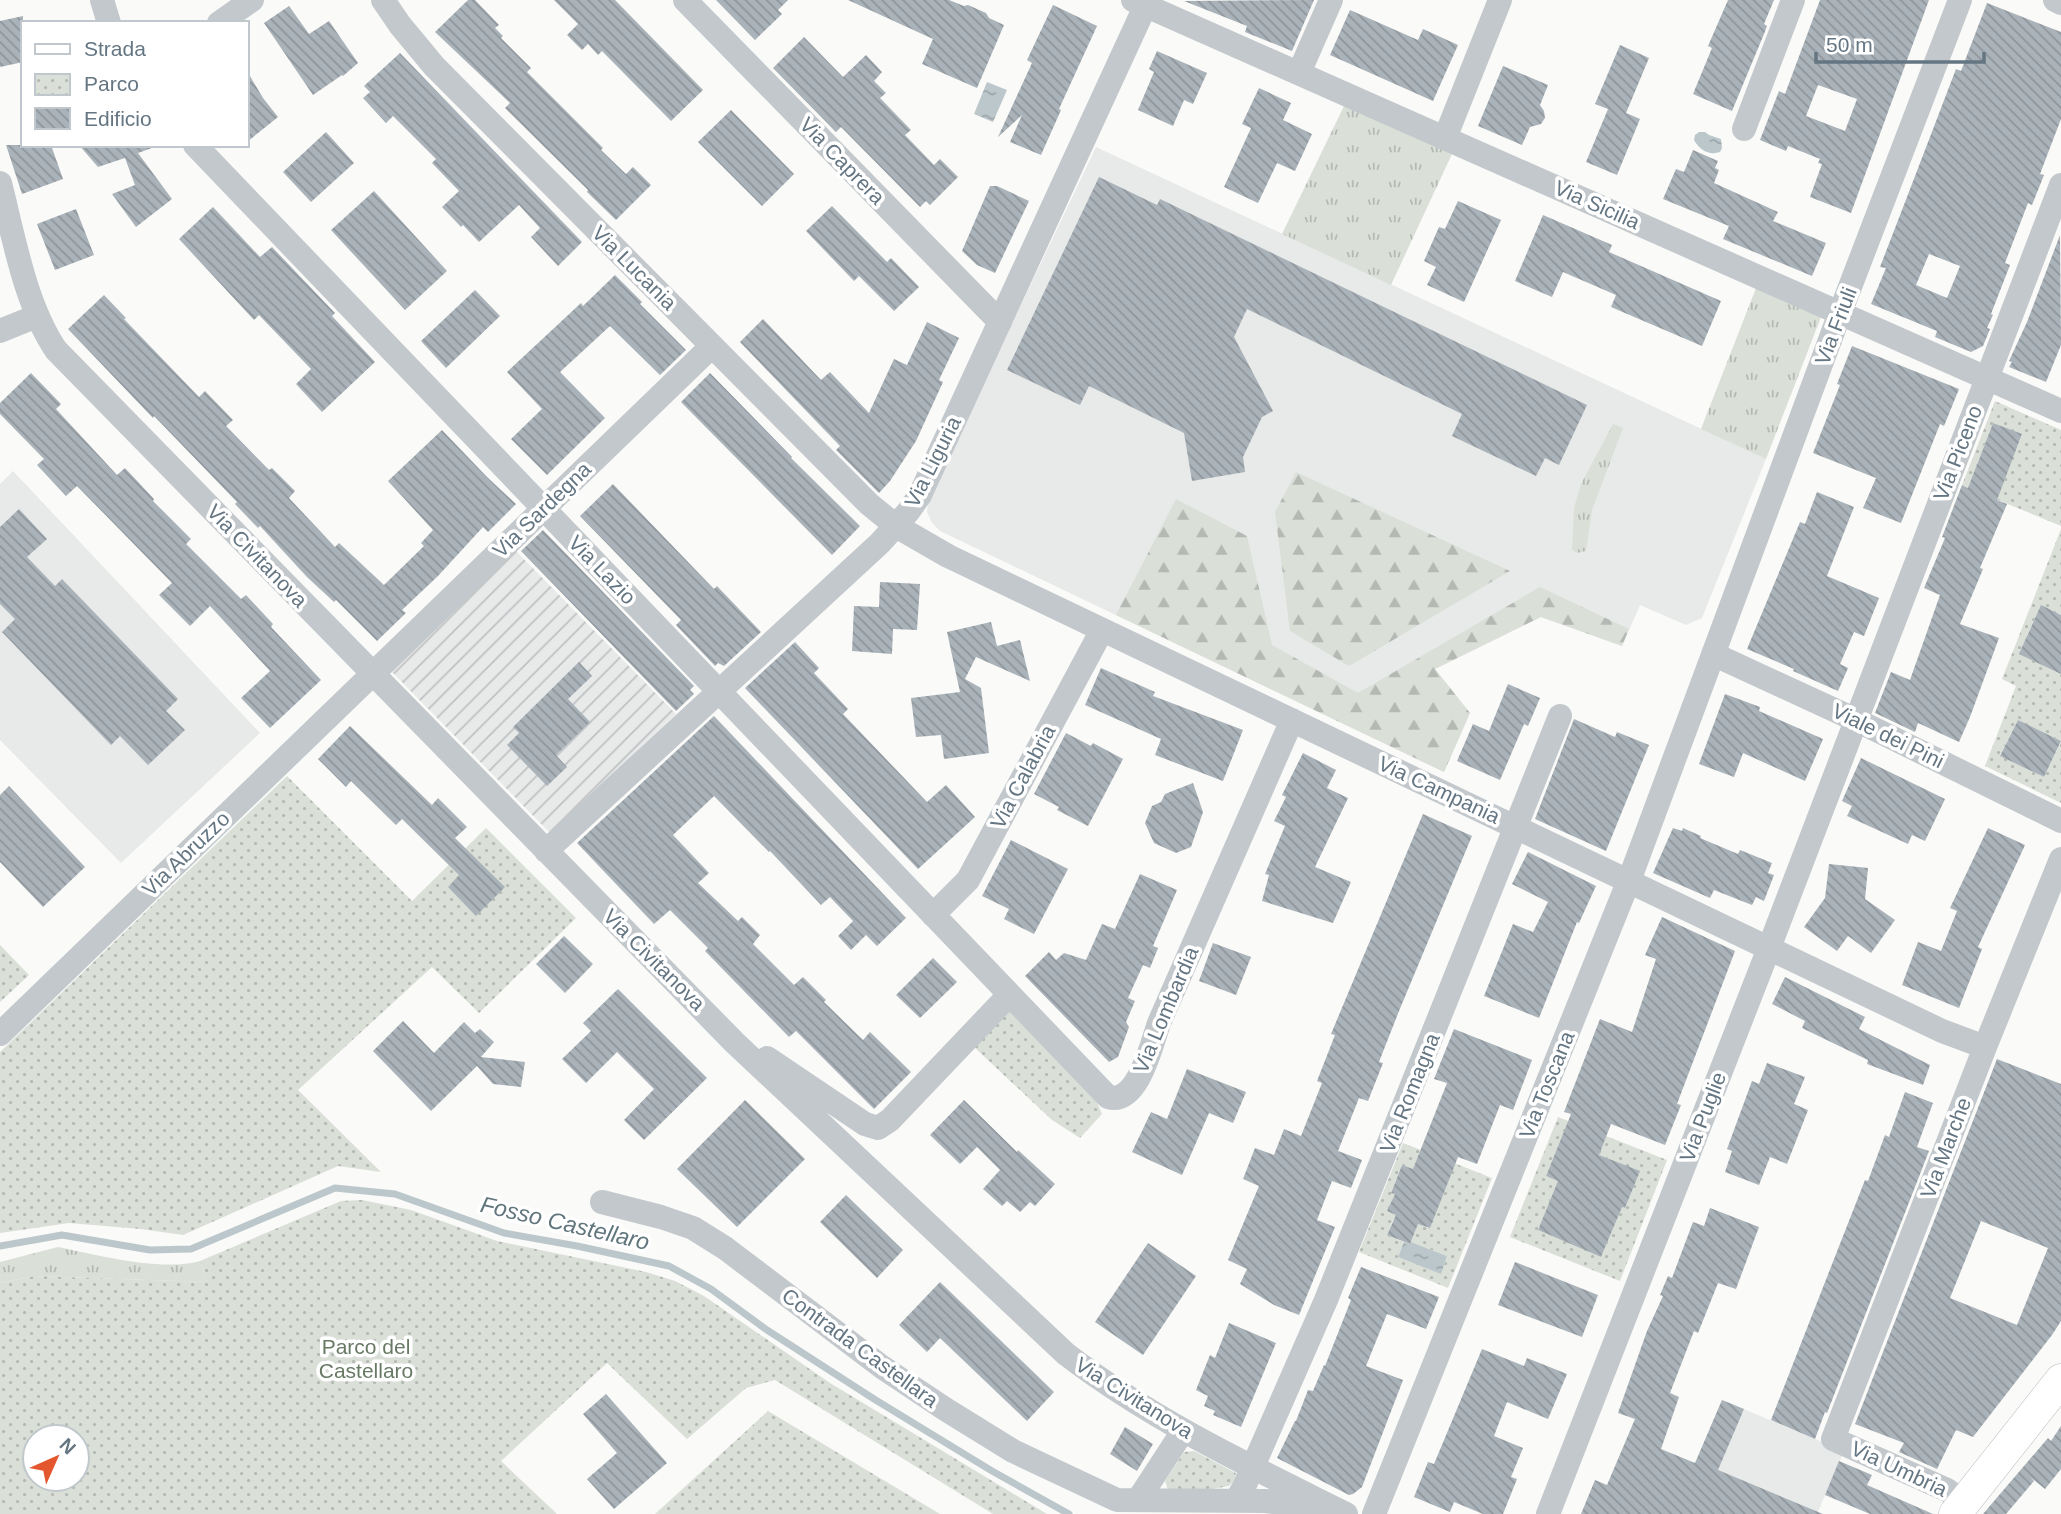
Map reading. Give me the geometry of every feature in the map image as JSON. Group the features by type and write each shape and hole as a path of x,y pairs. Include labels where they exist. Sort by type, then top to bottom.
{"main road":[{"path":"1959,1508 2061,1380"}],"street":[{"path":"102,0 109,21"},
{"path":"222,21 252,0"},
{"name":"Via Lucania","path":"383,0 434,66 869,504 896,526"},
{"name":"Via Caprera","path":"685,0 1000,322"},
{"path":"1298,73 1331,0"},
{"path":"1445,138 1500,0"},
{"path":"1744,129 1793,0"},
{"name":"Via Friuli","path":"1713,654 1960,0"},
{"path":"2055,0 2061,3"},
{"name":"Via Liguria","path":"546,851 896,526 920,495 1143,2"},
{"name":"Via Sicilia","path":"1143,2 2061,411"},
{"name":"Via Lazio","path":"197,147 1009,995"},
{"name":"Via Civitanova","path":"0,183 37,316 46,336 64,359 735,1043 760,1053 1066,1354 1105,1384 1183,1431 1344,1513"},
{"name":"Via Piceno","path":"1856,720 2061,185"},
{"path":"0,331 37,316"},
{"name":"Via Sardegna","path":"372,673 712,346"},
{"name":"Via Campania","path":"896,526 948,556 1942,1031 1985,1047"},
{"name":"Via Calabria","path":"933,915 968,880 1102,629"},
{"name":"Viale dei Pini","path":"1713,654 1856,720 2061,821"},
{"name":"Via Toscana","path":"1374,1514 1629,881 1713,654"},
{"name":"Via Abruzzo","path":"0,1034 372,673"},
{"name":"Via Romagna","path":"1236,1501 1326,1300 1560,716"},
{"name":"Via Lombardia","path":"1009,995 1104,1093 1114,1099 1125,1095 1141,1073 1159,1023 1292,719"},
{"name":"Via Puglie","path":"1548,1514 1856,720"},
{"name":"Via Marche","path":"1833,1439 2061,859"},
{"path":"798,1089 865,1124 878,1128 884,1125 1009,995"},
{"name":"Contrada Castellara","path":"602,1202 693,1228 724,1248 882,1367 945,1409 1013,1451 1118,1506"},
{"path":"1118,1506 1183,1431"},
{"name":"Via Umbria","path":"1833,1439 1947,1490 1959,1508"},
{"path":"1265,1501 1282,1482"},
{"path":"1118,1506 1265,1501 1344,1513"}],"shaded area":[{"path":"1096,147 1766,459 1702,618 1686,625 1640,605 1622,646 1541,617 1435,669 1470,713 1444,772 940,531 927,512 928,501"},
{"path":"13,471 260,733 121,863 0,740 0,484"},
{"path":"516,551 676,714 550,833 391,671"},
{"path":"1722,1400 1844,1451 1817,1514 1674,1514"}],"green space":[{"path":"1344,106 1452,154 1391,285 1282,234"},
{"path":"1756,288 1821,317 1766,459 1701,429"},
{"path":"1995,401 2061,430 2061,526 1962,485","holes":["1993,423 2022,435 2004,479 1976,467"]},
{"path":"1613,424 1623,428 1592,510 1586,551 1577,553 1572,550 1574,508 1581,484"},
{"path":"1296,472 1510,571 1349,666 1290,631 1275,512"},
{"path":"1176,499 1247,536 1272,645 1358,693 1540,587 1629,629 1622,646 1541,617 1435,669 1470,713 1444,772 1116,615"},
{"path":"2061,529 2061,615 2041,606 2027,635 2061,674 2061,741 2018,720 2000,755 2044,777 2061,742 2061,803 1985,766 2016,686 2002,679"},
{"path":"287,776 412,901 486,828 576,918 479,1013 432,967 298,1090 381,1172 338,1166 183,1235 69,1223 0,1233 0,1052","holes":["475,859 504,887 476,915 448,887"]},
{"path":"0,945 29,975 0,1002"},
{"path":"1009,1010 1096,1100 1102,1114 1080,1138 1052,1120 974,1047"},
{"path":"1558,1117 1667,1160 1620,1281 1510,1237","holes":["1561,1139 1601,1163 1604,1157 1639,1172 1625,1208 1613,1203 1617,1218 1601,1257 1538,1230 1553,1194 1566,1184 1546,1176"]},
{"path":"1403,1143 1492,1178 1448,1288 1359,1252","holes":["1402,1165 1447,1183 1429,1228 1388,1211 1395,1194 1391,1192","1393,1220 1416,1229 1411,1242 1447,1256 1441,1273 1398,1257 1404,1242 1387,1235"]},
{"name":"Parco del Castellaro","path":"362,1200 411,1210 497,1241 646,1272 675,1281 704,1296 830,1383 1047,1514 993,1514 775,1380 746,1388 687,1439 607,1363 501,1461 557,1514 0,1514 0,1283 35,1276 207,1282 200,1261 341,1201"},
{"path":"58,1247 149,1264 185,1264 200,1261 207,1282 35,1276 0,1283 0,1262"},
{"path":"768,1411 940,1514 655,1514"},
{"path":"1194,1451 1236,1473 1234,1481 1229,1486 1212,1489 1168,1490 1165,1481 1184,1452"}],"water":[{"path":"987,82 1007,90 993,122 974,114"},
{"path":"1699,132 1721,139 1720,152 1704,151 1698,146 1694,140"},
{"path":"1404,1242 1411,1242 1447,1256 1441,1274 1398,1257"}],"building":[{"path":"468,0 475,0 499,25 495,28 503,36 501,38 531,68 527,72 603,148 601,150 626,174 633,167 651,185 616,220 505,108 510,103 435,32"},
{"path":"554,0 615,0 703,90 671,121 602,51 598,55 588,44 582,50 567,35 578,24"},
{"path":"716,0 788,0 778,10 782,14 755,40"},
{"path":"848,0 949,0 986,13 989,18 1004,25 977,88 922,64 933,39"},
{"path":"1314,0 1292,51 1245,32 1247,26 1184,1"},
{"path":"1728,0 1774,0 1764,24 1767,26 1764,34 1732,111 1693,94 1712,48 1708,46"},
{"path":"1820,0 1929,0 1851,213 1810,197 1822,164 1818,163 1820,159 1788,146 1786,151 1760,140 1779,91 1785,94","holes":["1818,85 1857,99 1845,131 1806,116"]},
{"path":"1987,3 2061,32 2061,119 2040,174 2044,175 2032,205 2028,203 2005,263 2010,265 1991,314 1993,315 1987,328 1990,329 1983,346 1971,352 1935,337 1937,331 1871,304 1886,268 1880,267 1956,69 1961,71","holes":["1929,254 1960,266 1947,298 1916,285"]},
{"path":"1053,5 1097,26 1041,155 1010,142 1022,115 998,137 1032,63 1027,60"},
{"path":"289,6 309,34 329,21 358,63 313,95 264,23"},
{"path":"1350,10 1418,40 1423,29 1458,45 1433,101 1330,55"},
{"path":"23,16 21,62 0,67 0,21"},
{"path":"804,37 843,77 866,55 882,72 874,81 886,93 880,98 911,130 905,135 934,165 940,159 958,177 930,205 926,201 920,207 841,127 836,132 773,68"},
{"path":"1620,45 1649,58 1626,113 1640,119 1617,175 1586,162 1608,109 1595,104"},
{"path":"1157,51 1207,73 1193,104 1184,100 1173,126 1138,110 1154,72 1149,69"},
{"path":"400,53 582,242 558,266 531,237 540,228 519,205 479,242 442,207 459,191 432,163 436,159 393,116 386,123 363,98 370,92 364,86"},
{"path":"1503,66 1548,85 1540,105 1545,118 1541,124 1530,127 1522,145 1478,126"},
{"path":"248,73 263,98 278,117 248,141"},
{"path":"1259,88 1291,103 1283,120 1312,134 1295,171 1277,163 1258,203 1224,187 1251,128 1242,124"},
{"path":"731,110 794,174 762,206 698,142"},
{"path":"326,132 354,163 311,202 283,172"},
{"path":"6,145 52,147 63,179 22,194"},
{"path":"81,147 152,147 138,153 172,199 136,227 112,194 135,185 125,158 98,167"},
{"path":"1693,150 1718,161 1715,168 1719,170 1714,183 1778,212 1773,221 1826,243 1812,276 1723,239 1729,226 1663,199 1676,169 1684,172"},
{"path":"1099,177 1157,205 1160,199 1587,405 1559,465 1545,458 1536,476 1452,436 1462,414 1247,309 1234,337 1273,411 1262,417 1243,457 1245,472 1192,481 1184,433 1089,386 1080,405 1007,370"},
{"path":"990,186 997,186 1029,201 995,273 977,265 962,251"},
{"path":"374,191 447,271 405,310 331,230"},
{"path":"1458,201 1501,220 1464,302 1427,285 1436,267 1424,261 1439,227 1445,229"},
{"path":"832,206 887,262 891,258 919,287 894,311 859,276 854,281 806,231"},
{"path":"213,207 260,257 272,247 335,313 332,316 375,362 322,412 296,384 311,369 259,315 254,320 179,239"},
{"path":"76,209 94,255 55,270 37,224"},
{"path":"1543,215 1612,245 1609,252 1721,301 1702,346 1611,307 1616,295 1563,272 1552,297 1515,281"},
{"path":"2060,235 2061,345 2046,382 2009,367 2012,362 2009,361"},
{"path":"615,275 686,350 660,375 610,326 560,372 605,418 547,475 511,439 542,409 507,372"},
{"path":"475,290 500,316 446,368 421,341"},
{"path":"104,295 199,397 205,391 233,420 226,426 269,470 272,468 295,491 289,498 335,547 339,543 384,585 424,546 421,543 433,530 388,481 442,430 516,504 488,532 483,527 402,610 406,613 377,641 336,600 334,602 307,577 260,526 258,528 235,504 237,502 68,329"},
{"path":"763,319 821,380 830,372 869,413 894,359 907,365 927,322 959,338 939,380 943,382 916,441 879,493 836,450 840,446 740,342"},
{"path":"1852,346 1959,389 1944,426 1940,424 1901,523 1863,508 1876,478 1813,453"},
{"path":"31,373 61,404 56,409 117,475 125,468 191,539 186,544 241,599 246,595 273,624 271,627 321,680 270,728 241,698 270,671 210,606 190,626 159,595 172,583 77,486 66,496 37,465 44,459 0,414 0,403"},
{"path":"710,373 860,526 832,555 681,402"},
{"path":"1993,423 2022,434 1997,500 2007,504 1960,624 1999,638 1959,742 1918,723 1915,732 1875,713 1891,672 1910,680 1940,595 1924,588 1945,538 1942,537 1962,485 1968,488"},
{"path":"613,484 714,589 717,586 761,632 724,666 718,663 715,666 676,625 681,620 580,516"},
{"path":"1817,492 1854,507 1827,576 1879,598 1864,636 1854,632 1840,664 1848,668 1838,691 1747,649 1800,522 1805,524"},
{"path":"19,509 47,539 27,557 55,586 62,579 178,699 166,711 185,730 148,765 120,736 111,745 2,632 15,619 0,604 0,527"},
{"path":"543,530 694,686 690,690 694,694 676,711 521,551"},
{"path":"880,582 920,584 917,630 893,629 892,654 852,651 854,606 879,607"},
{"path":"2041,605 2061,615 2061,674 2019,654"},
{"path":"991,622 997,646 1020,640 1030,681 976,657 965,679 981,688 989,753 944,759 941,735 916,737 911,698 960,692 947,632"},
{"path":"795,642 819,668 814,673 848,709 843,714 927,802 946,785 975,817 918,869 745,688"},
{"path":"579,662 592,676 568,699 590,722 556,755 567,767 547,786 507,745 519,733 513,727"},
{"path":"1101,668 1155,692 1153,696 1243,730 1223,781 1155,755 1161,739 1085,705"},
{"path":"1508,684 1540,698 1528,726 1524,724 1500,780 1457,761 1473,724 1489,731"},
{"path":"1725,694 1760,707 1759,711 1823,739 1805,781 1743,753 1734,777 1699,764"},
{"path":"714,716 906,918 877,946 866,935 851,950 838,936 853,921 830,897 821,905 714,796 673,835 709,873 698,883 738,921 742,917 760,935 753,944 794,985 803,977 863,1040 870,1032 911,1072 874,1109 796,1031 789,1037 705,951 708,948 670,910 654,924 577,843"},
{"path":"1574,719 1615,737 1617,732 1649,745 1606,851 1535,819"},
{"path":"2018,720 2061,741 2044,777 2000,756"},
{"path":"350,726 432,805 438,798 467,827 455,838 505,887 476,916 448,887 459,875 402,819 396,825 351,781 346,787 318,759"},
{"path":"1066,733 1091,746 1093,743 1123,759 1088,826 1034,794"},
{"path":"1303,753 1336,770 1327,788 1348,798 1315,867 1351,882 1333,923 1262,901 1269,875 1265,874 1285,826 1274,821 1286,797 1282,795"},
{"path":"1861,758 1945,799 1925,841 1912,835 1908,844 1847,816 1852,806 1842,801"},
{"path":"1193,783 1203,812 1191,847 1176,853 1154,843 1145,823 1152,806 1161,802 1165,794"},
{"path":"9,786 85,867 43,907 0,862 0,795"},
{"path":"1423,814 1472,836 1399,1011 1379,1062 1383,1063 1368,1101 1359,1098 1338,1151 1362,1160 1351,1188 1332,1181 1317,1220 1335,1227 1299,1315 1274,1305 1240,1284 1247,1269 1228,1260 1259,1186 1243,1179 1255,1148 1274,1155 1284,1129 1301,1136 1322,1083 1317,1081 1335,1035 1331,1034"},
{"path":"1673,828 1682,831 1683,828 1738,854 1740,850 1772,863 1768,873 1774,875 1764,901 1756,897 1752,905 1714,890 1710,898 1653,873"},
{"path":"1988,828 2025,845 1978,947 1982,949 1959,1008 1902,985 1918,942 1941,951 1957,911 1950,908"},
{"path":"1011,840 1068,869 1034,934 1004,919 1009,909 982,896"},
{"path":"1528,852 1596,886 1579,923 1577,922 1539,1018 1484,996 1513,924 1533,932 1548,902 1512,884"},
{"path":"1829,864 1868,868 1865,899 1895,920 1871,953 1848,936 1837,951 1804,927 1825,898"},
{"path":"1140,874 1177,890 1153,946 1158,948 1150,968 1143,965 1128,998 1135,1001 1126,1022 1129,1027 1118,1057 1109,1062 1025,976 1049,952 1056,960 1064,953 1086,960 1102,924 1115,929"},
{"path":"1662,917 1735,951 1677,1104 1681,1105 1665,1145 1611,1124 1599,1155 1640,1171 1601,1257 1538,1230 1558,1181 1546,1176 1571,1114 1564,1112 1600,1019 1632,1032 1656,959 1645,955"},
{"path":"564,936 593,964 565,993 536,964"},
{"path":"1213,943 1251,957 1236,995 1199,981"},
{"path":"933,958 957,982 920,1018 896,995"},
{"path":"1785,977 1865,1017 1859,1029 1930,1065 1923,1085 1867,1064 1868,1060 1802,1028 1805,1021 1772,1004"},
{"path":"618,989 707,1078 644,1140 624,1120 654,1089 617,1052 586,1083 562,1059 591,1031 583,1023"},
{"path":"403,1021 434,1053 464,1022 475,1033 480,1029 494,1042 481,1057 525,1062 521,1087 493,1084 477,1066 431,1111 373,1051"},
{"path":"1454,1029 1532,1060 1513,1110 1500,1105 1477,1164 1458,1157 1430,1228 1418,1224 1410,1244 1387,1235 1396,1215 1387,1211 1395,1194 1391,1193 1402,1165 1413,1169 1447,1083 1434,1079"},
{"path":"1997,1059 2061,1084 2061,1321 1973,1437 1956,1430 1937,1469 1899,1452 1904,1443 1855,1424","holes":["1981,1221 2048,1248 2017,1325 1950,1298"]},
{"path":"1767,1063 1805,1077 1794,1104 1808,1110 1787,1164 1770,1157 1759,1185 1725,1172 1732,1151 1727,1149 1752,1081 1759,1084"},
{"path":"1187,1069 1246,1092 1233,1123 1209,1113 1182,1175 1132,1152 1151,1112 1167,1119"},
{"path":"1905,1092 1933,1103 1917,1147 1929,1151 1815,1439 1771,1420 1865,1180 1868,1181 1885,1135 1889,1137"},
{"path":"745,1100 805,1159 737,1227 677,1169"},
{"path":"964,1100 1017,1152 1018,1150 1055,1184 1035,1206 1030,1202 1020,1212 1007,1201 1002,1206 983,1189 1000,1170 977,1147 960,1164 930,1135"},
{"path":"846,1195 903,1250 877,1278 820,1222"},
{"path":"1710,1208 1759,1227 1736,1289 1718,1283 1698,1333 1694,1331 1670,1393 1679,1397 1661,1449 1695,1463 1722,1400 1744,1409 1718,1470 1823,1514 1581,1514 1595,1480 1607,1485 1635,1419 1618,1413 1647,1331 1663,1296 1660,1295 1668,1276 1672,1278 1693,1222 1704,1226"},
{"path":"1148,1243 1196,1276 1143,1355 1095,1322"},
{"path":"1515,1262 1598,1295 1582,1337 1498,1305"},
{"path":"1361,1267 1439,1297 1426,1329 1387,1314 1366,1366 1403,1380 1362,1487 1349,1495 1277,1458 1308,1390 1313,1391 1325,1366"},
{"path":"940,1282 1054,1392 1027,1421 940,1338 927,1352 899,1325"},
{"path":"1229,1323 1276,1343 1241,1427 1213,1415 1215,1411 1204,1406 1208,1396 1196,1390 1210,1355 1215,1358"},
{"path":"1482,1349 1524,1366 1527,1358 1567,1374 1548,1419 1507,1402 1494,1436 1523,1448 1511,1477 1517,1479 1503,1514 1483,1514 1454,1502 1450,1512 1414,1497 1428,1462 1434,1464"},
{"path":"606,1394 667,1463 614,1509 587,1479 617,1453 583,1414"},
{"path":"2061,1426 2061,1469 2045,1489 2030,1477 2034,1481 2006,1514 1983,1514 2048,1438 2051,1441"},
{"path":"1125,1427 1153,1444 1137,1471 1110,1454"},
{"path":"1839,1461 1872,1475 1867,1485 1933,1514 1870,1514 1825,1495"}],"waterway":[{"name":"Fosso Castellaro","path":"0,1246 62,1235 150,1250 191,1249 335,1188 395,1194 504,1233 669,1266 711,1289 767,1330 874,1399 1069,1514"}]}
